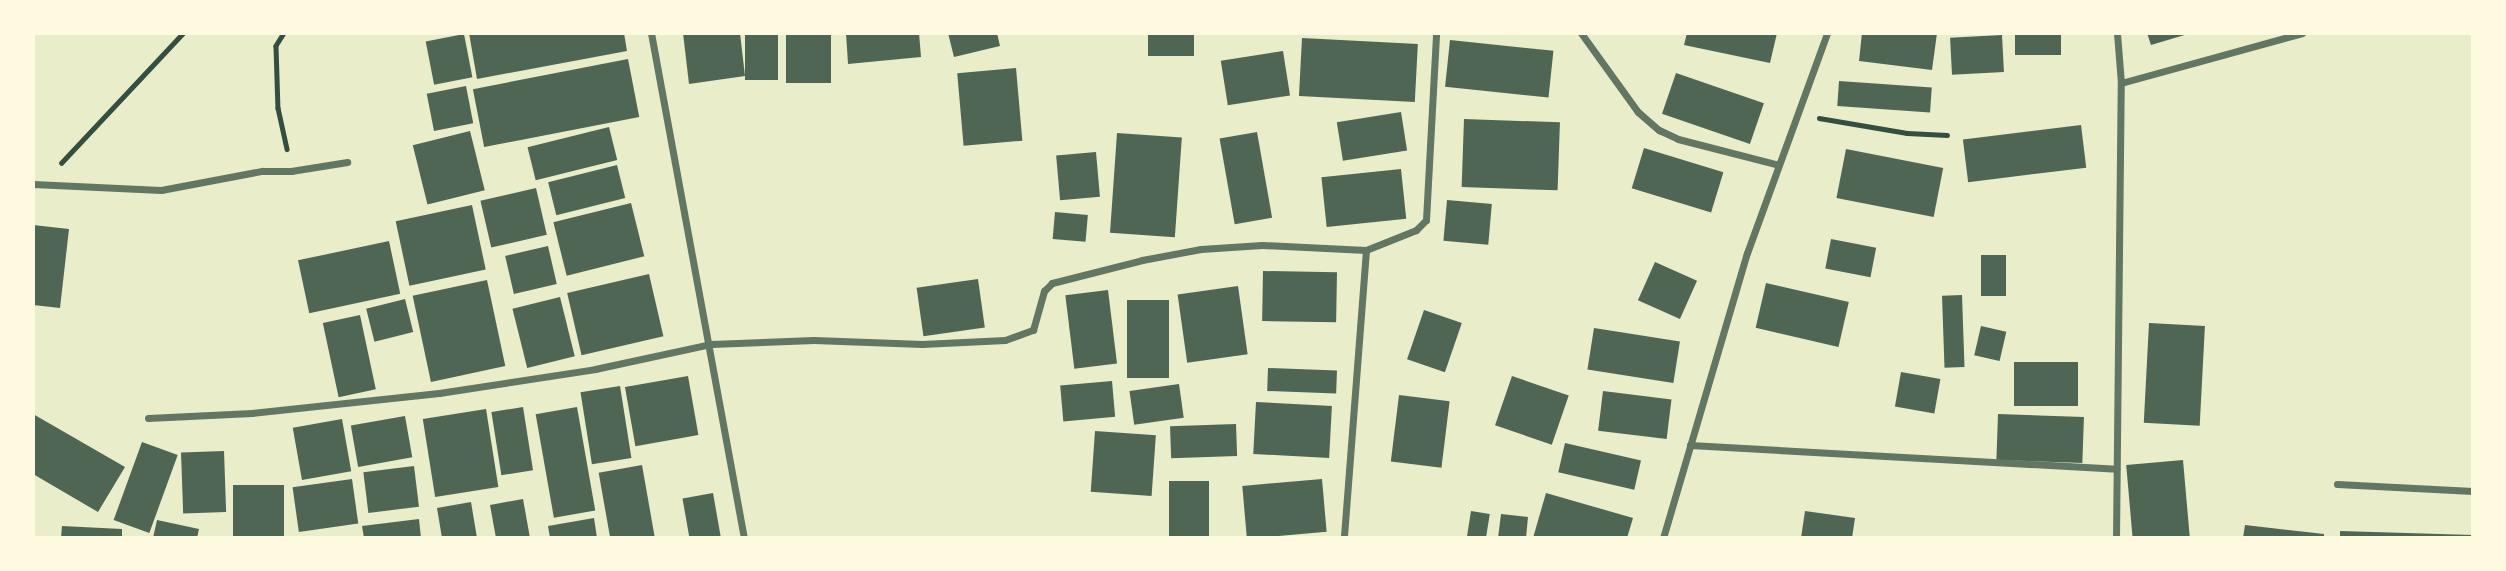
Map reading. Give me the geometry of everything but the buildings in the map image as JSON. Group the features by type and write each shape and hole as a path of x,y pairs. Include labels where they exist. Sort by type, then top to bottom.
{"street":[{"path":"651,33 711,344 744,538"},
{"path":"148,418 265,412 439,393 595,369 711,344 814,340 922,344 1005,340 1033,330 1044,292 1052,283 1201,249 1262,245 1366,250 1416,230 1426,220 1436,33"},
{"path":"1581,33 1638,112 1659,130 1678,139 1779,165"},
{"path":"1663,538 1747,253 1827,33"},
{"path":"2116,538 2121,83 2117,33"},
{"path":"2121,83 2302,33"},
{"path":"33,184 43,182 161,190 262,171 291,171 347,162"},
{"path":"1344,538 1366,250"},
{"path":"1690,445 2116,469"},
{"path":"2337,484 2473,491"}],"path":[{"path":"43,182 183,33"},
{"path":"284,33 276,46 278,108 291,171"},
{"path":"1797,115 1907,133 1947,135"}]}
